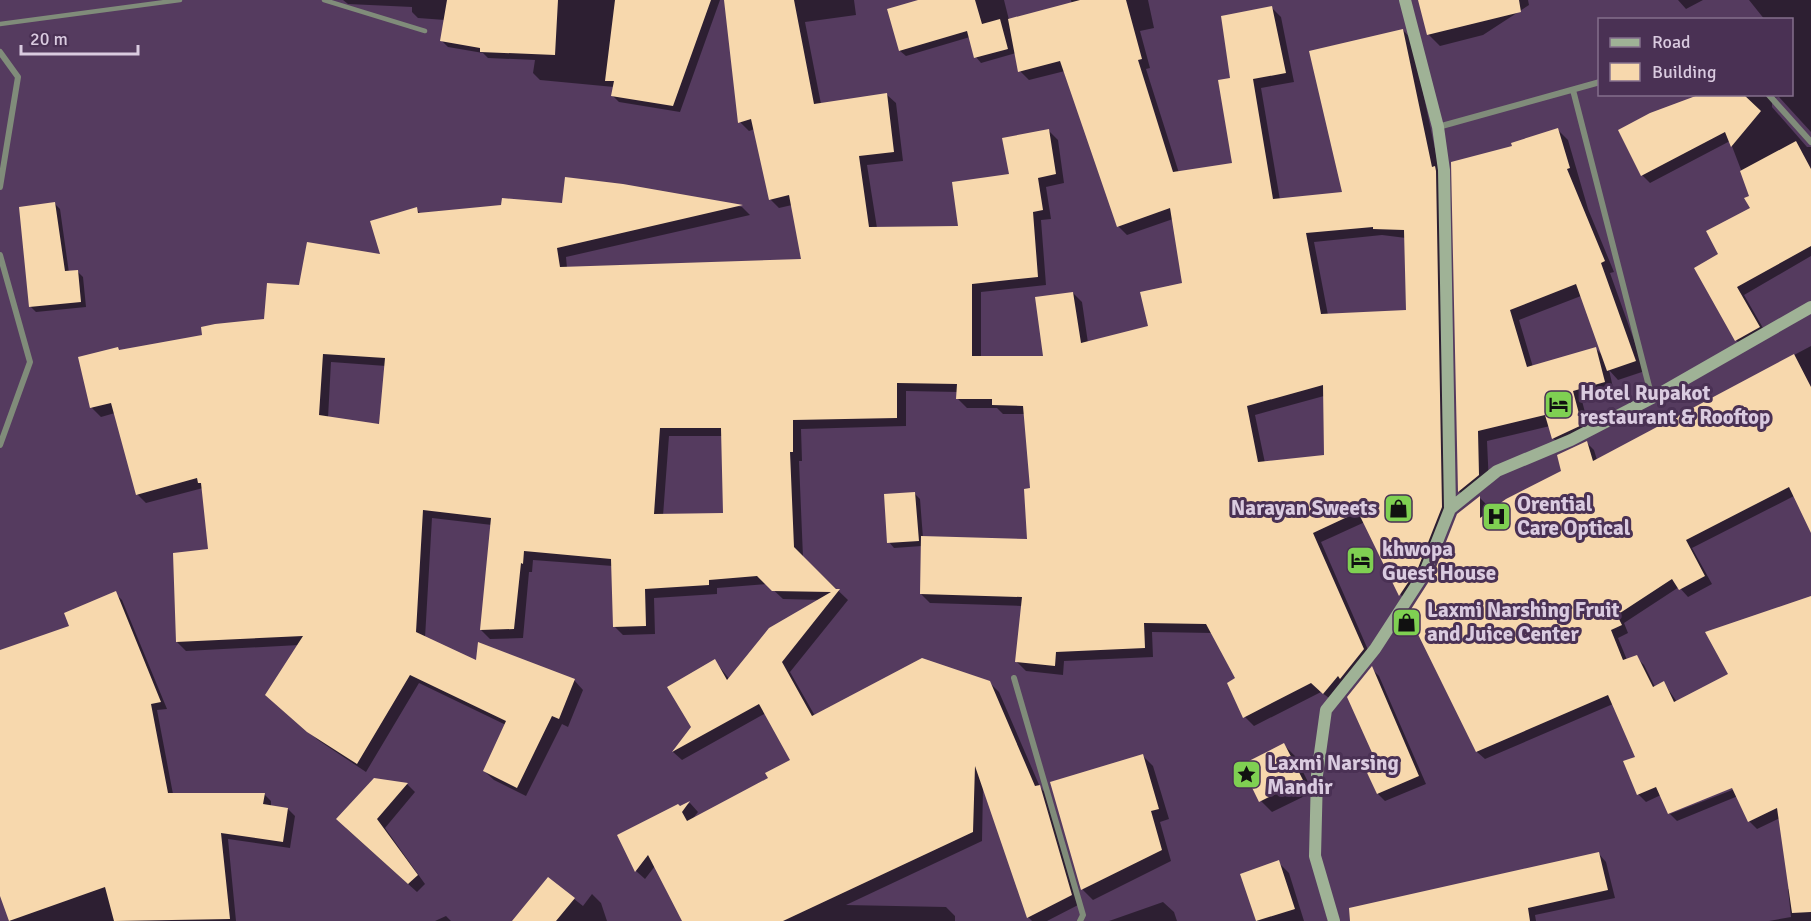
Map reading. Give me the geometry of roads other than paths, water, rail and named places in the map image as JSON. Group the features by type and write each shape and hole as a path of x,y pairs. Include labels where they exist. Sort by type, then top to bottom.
{"main road":[{"path":"1334,921 1315,856 1317,775 1326,710 1375,649 1425,572 1450,509 1444,171 1438,127 1405,0"},
{"path":"1450,509 1497,471 1571,440 1652,398 1811,307"}],"street":[{"path":"0,52 18,77 0,187"},
{"path":"1438,127 1598,82"},
{"path":"1573,90 1652,398"},
{"path":"1770,96 1811,142"},
{"path":"0,255 30,362 0,445"},
{"path":"1014,678 1083,915 1080,921"}],"lane":[{"path":"0,24 180,0"},
{"path":"324,0 425,31"}],"place":[{"name":"Hotel Rupakot restaurant & Rooftop","path":"1559,405"},
{"name":"Narayan Sweets","path":"1398,508"},
{"name":"Orential Care Optical","path":"1496,516"},
{"name":"khwopa Guest House","path":"1361,561"},
{"name":"Laxmi Narshing Fruit and Juice Center","path":"1406,622"},
{"name":"Laxmi Narsing Mandir","path":"1246,775"}]}
